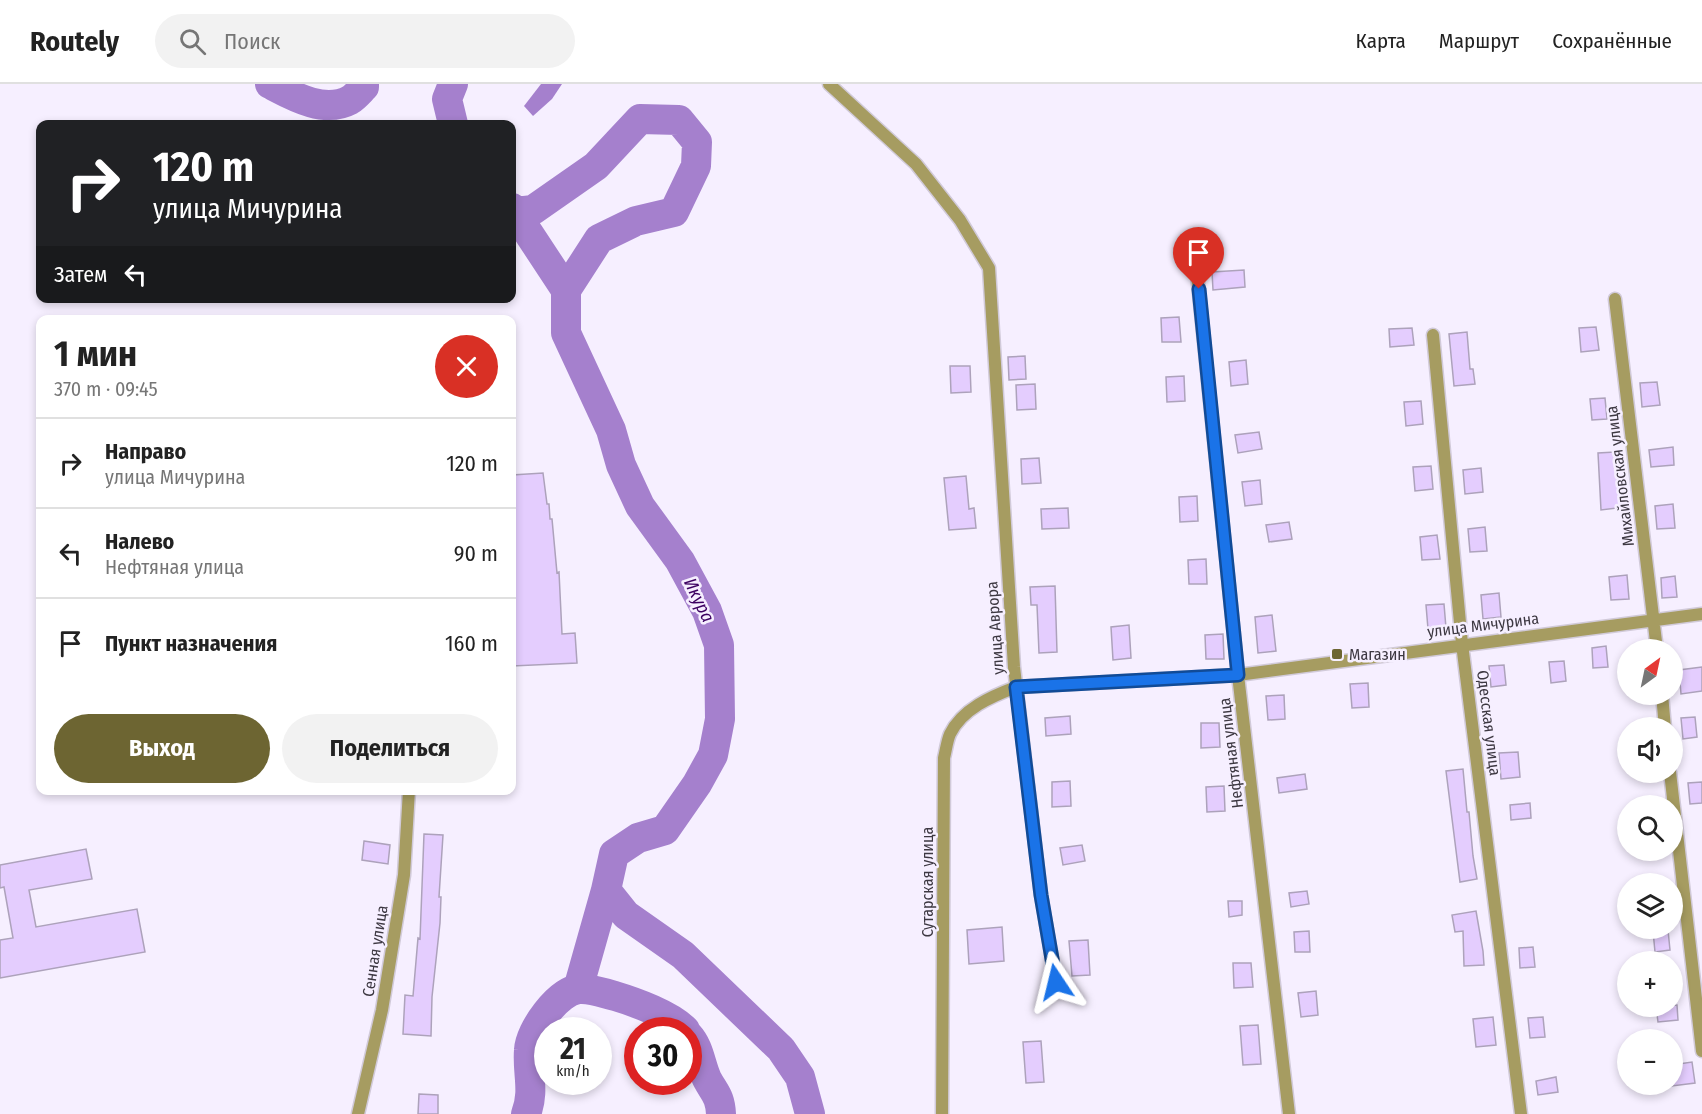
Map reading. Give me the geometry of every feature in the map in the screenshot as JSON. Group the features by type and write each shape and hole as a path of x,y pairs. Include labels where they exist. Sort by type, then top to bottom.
{"street":[{"name":"улица Аврора","path":"829,84 916,164 960,220 988,268 1016,687 1041,895 1056,982"},
{"name":"Нефтяная улица","path":"1194,244 1238,675 1289,1114"},
{"name":"Михайловская улица","path":"1615,299 1656,639"},
{"name":"Одесская улица","path":"1433,335 1462,644 1521,1114"},
{"name":"улица Мичурина","path":"1016,687 1238,675 1702,614"},
{"name":"Сутарская улица","path":"942,1114 944,758 950,735 962,717 994,695 1016,687"},
{"path":"1671,783 1702,1051"},
{"name":"Сенная улица","path":"358,1114 382,1010 404,875 408,795"}],"shaded area":[{"path":"541,84 562,84 552,99 533,116 524,106"}],"building":[{"path":"1244,270 1245,287 1213,290 1212,272"},
{"path":"1179,317 1181,342 1162,342 1161,318"},
{"path":"1596,327 1599,350 1581,352 1579,328"},
{"path":"1412,328 1414,345 1390,347 1389,329"},
{"path":"1467,332 1470,369 1473,369 1475,384 1454,386 1449,334"},
{"path":"1025,356 1026,379 1009,380 1008,357"},
{"path":"1246,360 1248,384 1231,386 1229,362"},
{"path":"950,366 970,366 971,392 951,393"},
{"path":"1184,376 1185,401 1167,402 1166,377"},
{"path":"1657,382 1660,405 1642,407 1640,383"},
{"path":"1035,384 1036,409 1017,410 1016,385"},
{"path":"1605,398 1607,419 1592,420 1590,399"},
{"path":"1421,401 1423,424 1406,426 1404,402"},
{"path":"1259,432 1262,449 1238,453 1235,435"},
{"path":"1673,447 1674,465 1651,467 1649,450"},
{"path":"1615,452 1618,491 1624,490 1625,507 1601,510 1598,453"},
{"path":"1039,458 1041,483 1022,484 1021,459"},
{"path":"1431,466 1433,489 1415,491 1413,467"},
{"path":"1481,468 1483,492 1465,494 1463,470"},
{"path":"543,473 547,504 549,504 550,519 552,519 557,573 559,572 562,634 575,633 577,663 516,666 516,475"},
{"path":"966,476 969,509 974,508 976,528 949,530 944,478"},
{"path":"1260,480 1262,504 1245,506 1242,482"},
{"path":"1197,496 1198,521 1180,522 1179,497"},
{"path":"1673,504 1675,528 1657,529 1655,506"},
{"path":"1068,508 1069,528 1042,529 1041,509"},
{"path":"1289,522 1292,539 1269,542 1266,525"},
{"path":"1485,527 1487,551 1470,552 1468,529"},
{"path":"1437,535 1440,559 1422,560 1420,537"},
{"path":"1206,559 1207,584 1189,584 1188,560"},
{"path":"1627,575 1629,599 1611,600 1609,577"},
{"path":"1675,576 1677,597 1662,598 1661,578"},
{"path":"1055,586 1057,652 1039,653 1037,605 1031,605 1030,587"},
{"path":"1499,593 1501,617 1483,619 1481,595"},
{"path":"1444,604 1446,628 1428,629 1426,605"},
{"path":"1272,615 1276,651 1258,653 1255,617"},
{"path":"1129,625 1131,658 1113,660 1111,627"},
{"path":"1223,634 1224,659 1206,659 1205,635"},
{"path":"1606,646 1608,667 1593,668 1592,648"},
{"path":"1564,661 1566,681 1551,683 1549,662"},
{"path":"1504,665 1506,685 1491,687 1489,666"},
{"path":"1702,667 1702,691 1683,694 1683,669"},
{"path":"1368,683 1369,707 1352,708 1350,684"},
{"path":"1284,695 1285,719 1268,720 1266,696"},
{"path":"1070,716 1071,734 1046,736 1045,718"},
{"path":"1695,717 1697,737 1683,739 1683,718"},
{"path":"1201,723 1219,723 1220,747 1201,748"},
{"path":"1518,752 1520,777 1501,779 1499,753"},
{"path":"1463,769 1477,879 1460,882 1446,771"},
{"path":"1305,774 1307,789 1279,793 1277,778"},
{"path":"1070,781 1071,806 1052,807 1052,782"},
{"path":"1702,782 1702,803 1690,804 1688,783"},
{"path":"1224,786 1225,811 1207,812 1206,787"},
{"path":"1530,803 1531,818 1511,820 1510,805"},
{"path":"424,834 443,835 439,897 441,897 440,923 432,997 431,1036 403,1034 405,995 413,996 418,938 420,939"},
{"path":"364,841 390,845 388,864 362,860"},
{"path":"1082,845 1085,861 1063,865 1060,848"},
{"path":"86,849 92,879 29,890 36,927 137,909 145,952 0,978 0,940 13,938 4,887 0,888 0,865"},
{"path":"1307,891 1309,904 1291,907 1289,893"},
{"path":"1228,901 1242,901 1242,915 1229,917"},
{"path":"1476,911 1484,965 1464,966 1463,931 1455,932 1452,915"},
{"path":"1002,927 1004,961 969,964 967,930"},
{"path":"1309,931 1310,952 1295,952 1294,932"},
{"path":"1654,939 1669,939 1670,950 1655,951"},
{"path":"1088,940 1090,975 1072,976 1069,941"},
{"path":"1533,947 1535,967 1520,968 1519,948"},
{"path":"1233,963 1251,963 1253,987 1234,988"},
{"path":"1316,991 1318,1015 1301,1017 1298,993"},
{"path":"1493,1017 1496,1045 1476,1047 1473,1019"},
{"path":"1543,1017 1545,1037 1530,1038 1528,1018"},
{"path":"1657,1017 1678,1017 1678,1020 1658,1022"},
{"path":"1258,1025 1261,1064 1243,1065 1240,1026"},
{"path":"1041,1041 1044,1082 1026,1083 1023,1042"},
{"path":"1692,1062 1695,1083 1683,1085 1683,1063"},
{"path":"1556,1077 1558,1092 1538,1095 1536,1081"},
{"path":"419,1094 438,1095 438,1114 418,1114"}],"waterway":[{"path":"270,84 309,102 330,105 350,100 364,87 364,84"},
{"name":"Икура","path":"452,120 447,99 453,84"},
{"name":"Икура","path":"516,212 533,210 596,166 640,119 679,120 697,142 696,166 674,212 636,221 599,239 566,290"},
{"name":"Икура","path":"516,214 566,290 566,333 611,430 621,465 640,506 680,561 707,611 719,645 720,719 713,755 697,784 665,830 638,838 614,854 606,890 626,915 683,955 781,1049 800,1077 810,1114"},
{"name":"Икура","path":"578,989 606,890"},
{"name":"Икура","path":"526,1114 530,1097 529,1050 534,1032 546,1013 562,997 571,991 588,989 642,1005 667,1017"},
{"name":"Икура","path":"702,1065 718,1099 721,1114"}],"place":[{"name":"Магазин","path":"1337,654"}],"route":[{"path":"1056,982 1041,895 1016,687 1238,675 1199,289"}]}
